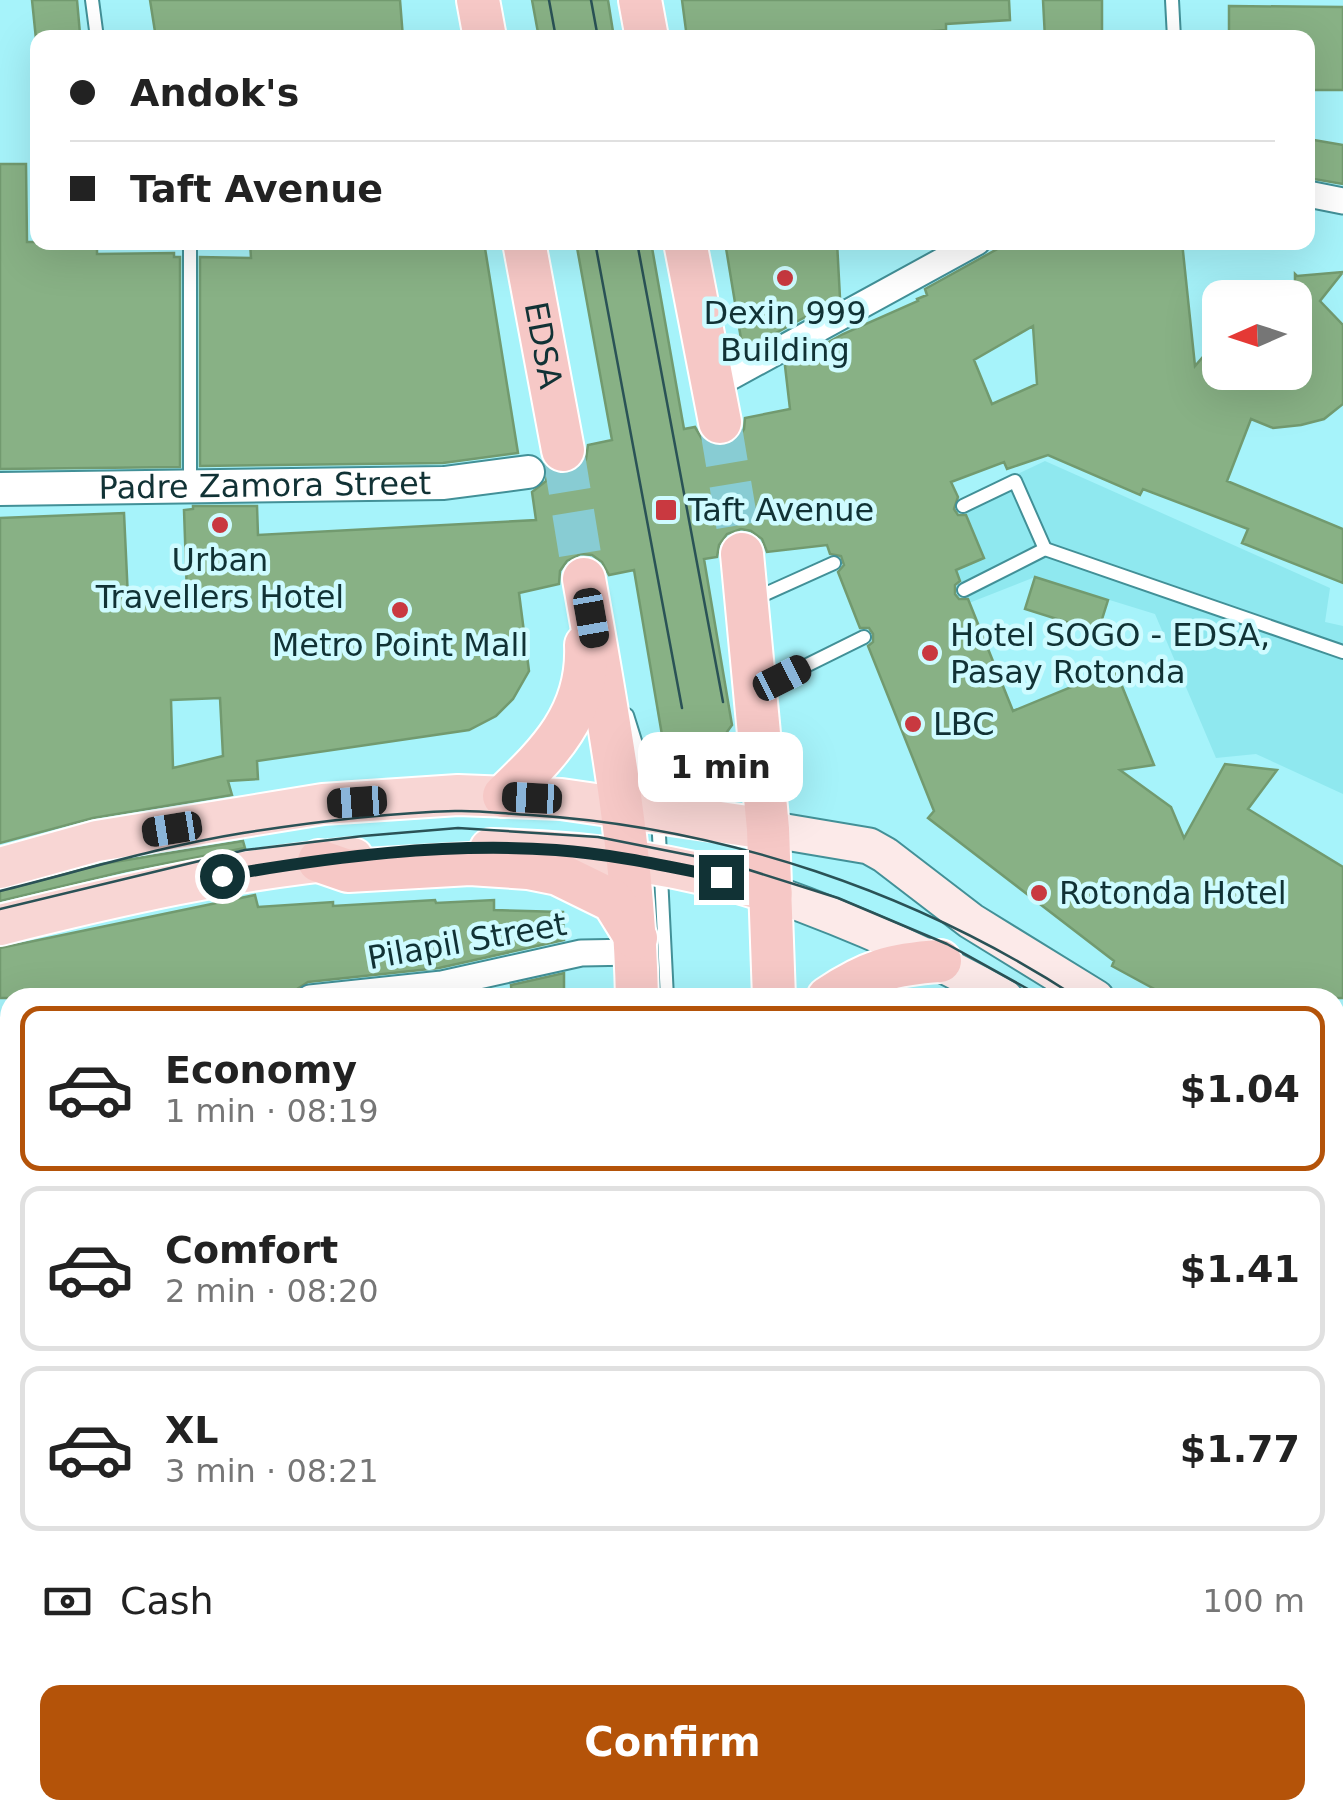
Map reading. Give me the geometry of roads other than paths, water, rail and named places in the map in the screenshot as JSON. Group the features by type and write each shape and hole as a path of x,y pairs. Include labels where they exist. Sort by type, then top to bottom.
{"highway":[{"path":"478,0 484,30"},
{"path":"640,0 645,30"},
{"name":"EDSA","path":"525,250 546,461"},
{"path":"687,250 716,404"},
{"path":"742,554 772,893 767,980"},
{"path":"504,796 550,752 579,694 587,658 584,579"},
{"path":"584,579 641,812 646,862 636,945 637,988"},
{"path":"338,871 470,864 558,874 613,901 636,945"},
{"path":"843,988 860,976 899,963 940,961"}],"main road":[{"path":"0,868 97,841 323,804 458,795 560,799 869,846 885,854 970,921 1080,988"},
{"path":"0,925 110,897 338,871 457,848 554,850 646,862 721,877 772,893 846,919 940,961 987,988"}],"street":[{"path":"1315,195 1343,201"},
{"path":"716,404 964,250"},
{"name":"Padre Zamora Street","path":"0,489 444,484 546,461"},
{"name":"Pilapil Street","path":"373,988 442,984 636,945"}],"lane":[{"path":"92,0 96,30"},
{"path":"1172,0 1174,30"},
{"path":"190,250 190,486"},
{"path":"963,506 1016,481 1045,550"},
{"path":"964,590 1045,550 1343,652"},
{"path":"747,603 834,563"},
{"path":"584,579 618,688"},
{"path":"757,690 864,637"},
{"path":"624,706 641,812"},
{"path":"646,862 665,988"}],"tunnel":[{"path":"720,422 742,554"},
{"path":"563,450 584,579"}],"tram line":[{"path":"549,0 555,30"},
{"path":"591,0 597,30"},
{"path":"596,250 682,708"},
{"path":"638,250 723,702"},
{"path":"0,891 152,852 269,829 402,814 464,811 530,815 674,834 816,871 951,926 1062,988"},
{"path":"0,909 245,850 458,828 598,837 724,862 838,898 947,944 1026,988"}],"place":[{"name":"Dexin 999 Building","path":"785,278"},
{"name":"Taft Avenue","path":"666,510"},
{"name":"Urban Travellers Hotel","path":"220,525"},
{"name":"Metro Point Mall","path":"400,610"},
{"name":"Hotel SOGO - EDSA, Pasay Rotonda","path":"930,653"},
{"name":"LBC","path":"913,724"},
{"name":"Rotonda Hotel","path":"1039,893"}]}
